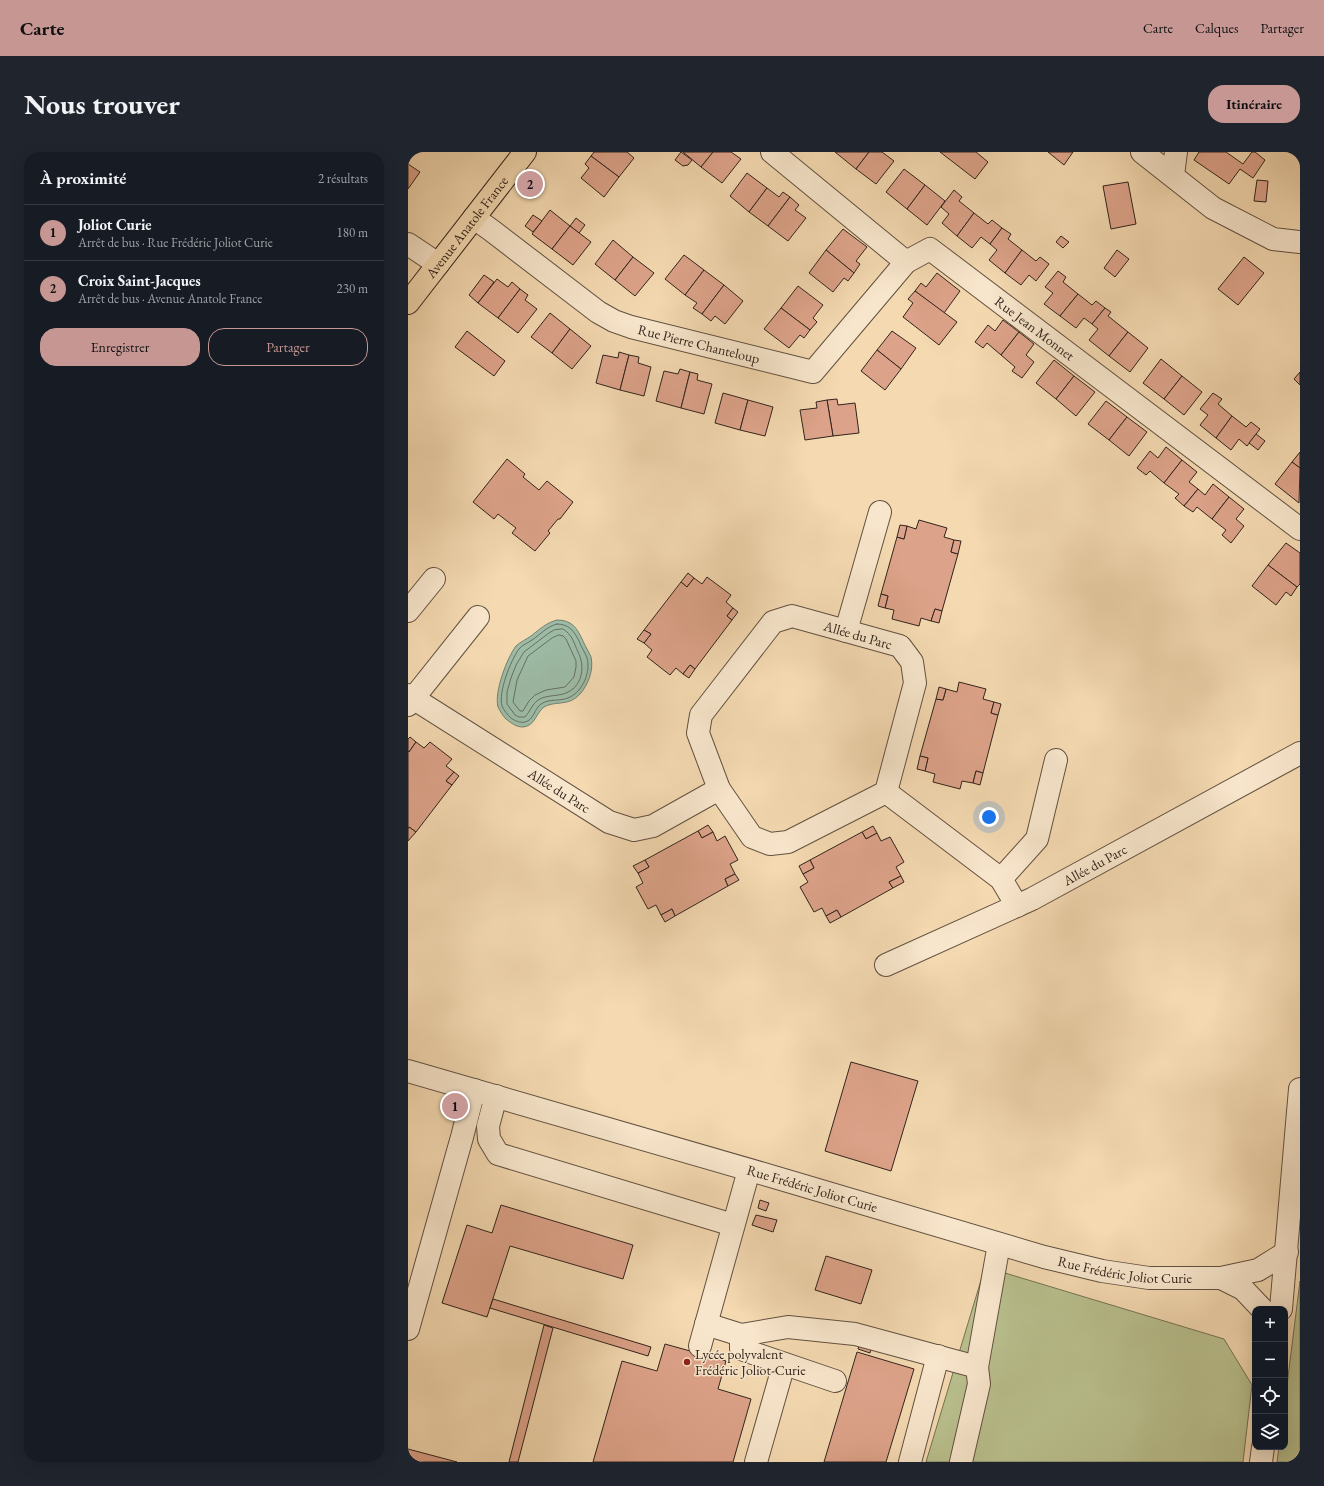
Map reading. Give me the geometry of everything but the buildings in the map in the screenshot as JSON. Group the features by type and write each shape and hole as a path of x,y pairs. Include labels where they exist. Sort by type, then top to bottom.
{"main road":[{"name":"Avenue Anatole France","path":"408,303 525,152"}],"street":[{"path":"772,152 906,262"},
{"path":"1142,152 1173,174 1213,208 1273,239 1300,242"},
{"path":"1173,174 1176,152"},
{"name":"Rue Pierre Chanteloup","path":"474,218 598,312 614,321 631,327 813,372 906,262"},
{"path":"408,244 438,264"},
{"name":"Rue Jean Monnet","path":"906,262 930,249 1300,529"},
{"path":"846,631 880,512"},
{"path":"408,611 434,579"},
{"name":"Allée du Parc","path":"792,616 846,631 900,646 912,662 916,683 886,792 788,842 770,844 752,837 719,789 698,732 701,715 773,622 792,616"},
{"path":"410,699 478,617"},
{"name":"Allée du Parc","path":"410,699 609,822 634,830 654,826 719,789"},
{"name":"Allée du Parc","path":"886,965 1032,899 1300,753"},
{"path":"1001,879 1037,839 1056,760"},
{"path":"886,792 1001,879 1017,906"},
{"name":"Rue Frédéric Joliot Curie","path":"408,1071 1044,1257 1102,1271 1149,1278 1221,1278 1258,1270 1287,1252"},
{"path":"1282,1306 1300,1089"},
{"path":"408,1329 474,1090"},
{"path":"496,1096 488,1126 489,1140 498,1154 733,1225"},
{"path":"700,1346 749,1170"},
{"path":"961,1462 979,1384 977,1367 999,1244"},
{"name":"Rue Frédéric Joliot Curie","path":"1221,1278 1243,1289 1259,1306"},
{"path":"706,1324 741,1335 788,1328 855,1334 977,1367"},
{"path":"741,1335 741,1349 835,1381"},
{"path":"910,1462 938,1356"},
{"path":"756,1462 784,1364"},
{"path":"1261,1462 1263,1450"}],"shaded area":[{"path":"985,1267 1224,1339 1252,1385 1243,1462 926,1462"},
{"path":"1300,1281 1300,1462 1277,1462 1279,1450 1288,1450 1288,1377"}],"water":[{"path":"557,620 567,621 579,632 592,662 588,682 576,698 571,701 544,707 533,722 523,727 516,726 506,719 498,707 498,693 505,667 512,651 519,643 546,625"}],"place":[{"name":"Croix Saint-Jacques","path":"530,184"},
{"name":"Joliot Curie","path":"455,1106"},
{"name":"Lycée polyvalent Frédéric Joliot-Curie","path":"687,1362"}]}
